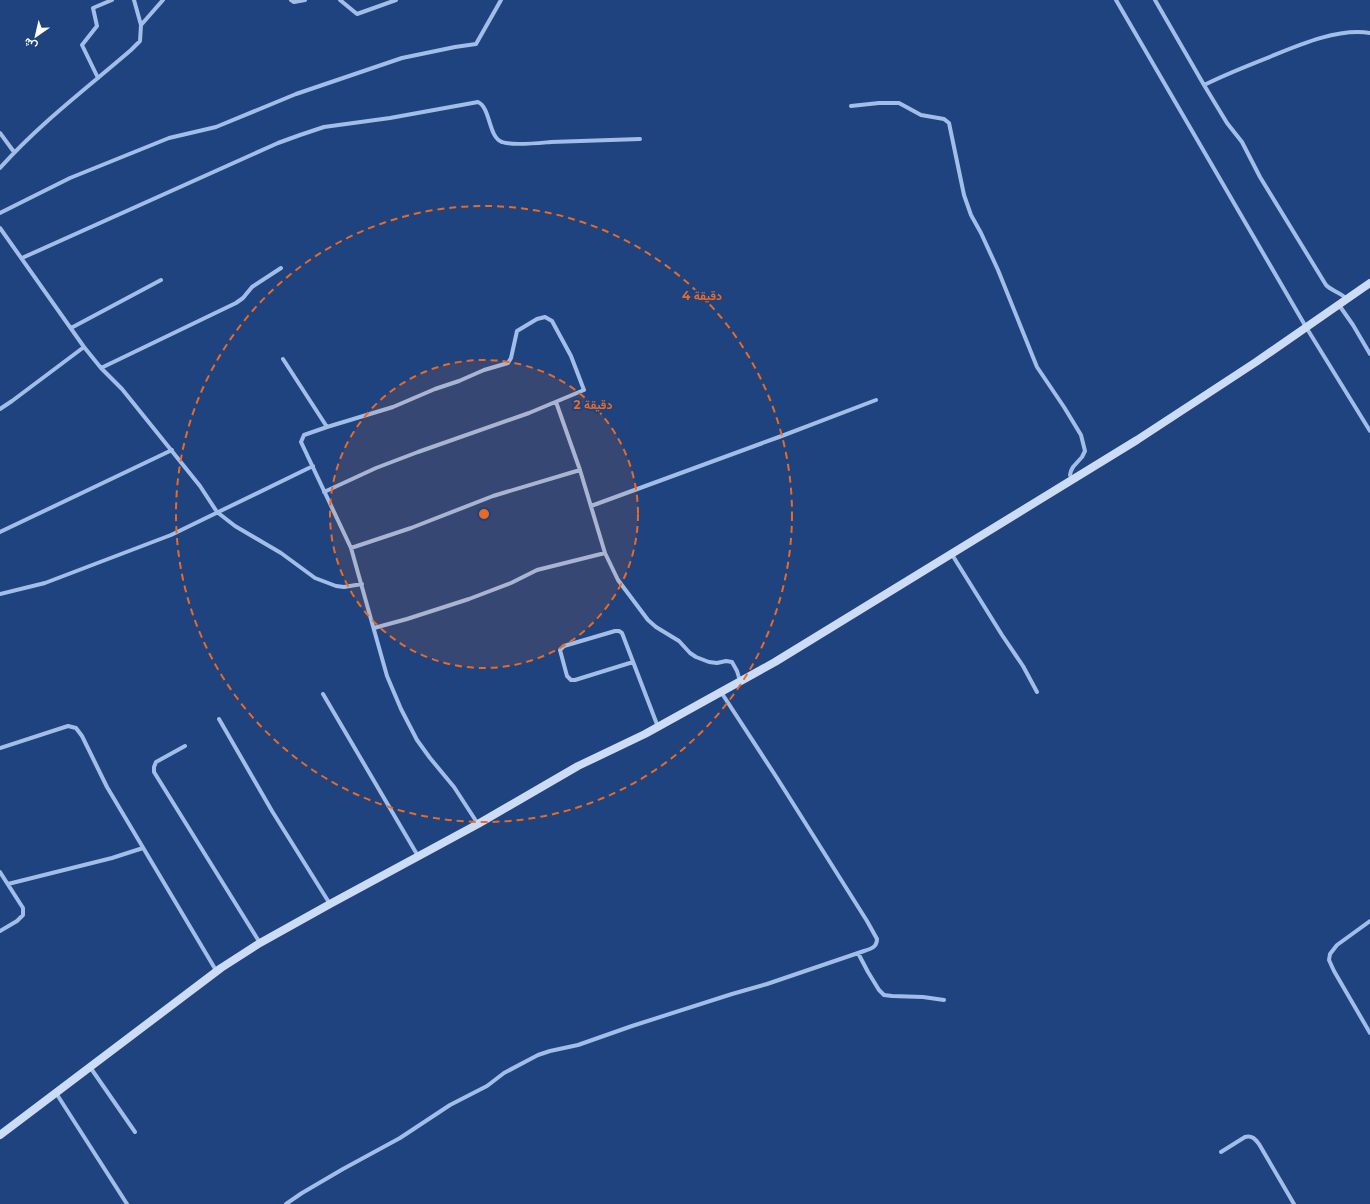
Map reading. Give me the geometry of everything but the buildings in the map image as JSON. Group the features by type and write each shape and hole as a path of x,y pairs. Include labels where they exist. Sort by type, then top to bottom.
{"street":[{"path":"98,78 82,45 97,26 93,8 112,0"},
{"path":"0,168 14,152 50,119 140,41 141,25 134,0"},
{"path":"141,25 163,0"},
{"path":"291,0 294,2 304,0"},
{"path":"340,0 357,14 396,0"},
{"path":"0,213 70,178 168,138 216,127 296,94 402,58 455,47 475,45 500,0"},
{"path":"1116,0 1306,327 1370,431"},
{"path":"1154,0 1227,123 1242,142 1260,177 1322,280 1330,288 1339,292 1347,299"},
{"path":"1204,85 1237,69 1297,46 1345,33 1370,33"},
{"path":"22,258 278,143 324,127 390,118 478,102 483,106 497,138 502,142 533,143 640,139"},
{"path":"851,106 879,103 899,103 921,115 944,119 949,123 964,195 971,215 998,270 1037,367 1064,406 1081,435 1084,451 1082,457 1071,471 1070,475 1073,479"},
{"path":"0,133 14,152"},
{"path":"0,228 84,347 101,368 122,389 172,450 218,512 235,526 281,553 315,578 336,586 344,587 362,584"},
{"path":"101,368 236,303 252,288 281,268"},
{"path":"71,328 161,280"},
{"path":"0,1135 217,972 260,943 478,824 578,766 658,727 861,610 1156,427 1256,362 1370,282"},
{"path":"1339,305 1370,354"},
{"path":"324,492 376,468 529,413 584,390 571,356 552,320 544,317 537,319 517,331 511,358 508,363 435,389 388,409 304,435 301,442 313,466 324,492 350,548 362,584 387,676 401,709 414,734 430,758 454,787 478,824"},
{"path":"0,409 84,347"},
{"path":"283,359 327,427"},
{"path":"591,506 779,438 876,400"},
{"path":"556,402 580,470 605,553 618,580 648,620 656,627 679,641 696,657 709,662 732,662 740,681"},
{"path":"0,532 172,450"},
{"path":"0,594 45,583 93,566 171,535 313,466"},
{"path":"350,548 411,528 493,496 580,470"},
{"path":"374,628 469,599 511,583 537,570 605,553"},
{"path":"951,553 1023,666 1037,692"},
{"path":"633,662 571,680 568,676 560,650 564,646 619,631 622,633 658,727"},
{"path":"286,1204 343,1169 400,1138 450,1105 487,1086 504,1073 538,1055 578,1045 632,1026 768,984 872,948 877,942 877,939 777,778 721,692"},
{"path":"323,694 418,856"},
{"path":"219,719 272,811 330,904"},
{"path":"0,748 68,726 76,728 82,736 107,787 217,972"},
{"path":"185,746 156,762 154,772 260,943"},
{"path":"8,884 112,858 143,848"},
{"path":"0,872 22,908 22,916 17,921 0,931"},
{"path":"1370,921 1337,945 1330,954 1329,960 1370,1033"},
{"path":"858,953 879,990 884,995 944,1000"},
{"path":"90,1068 135,1132"},
{"path":"56,1093 127,1204"},
{"path":"1221,1152 1245,1137 1253,1137 1259,1144 1294,1204"}]}
